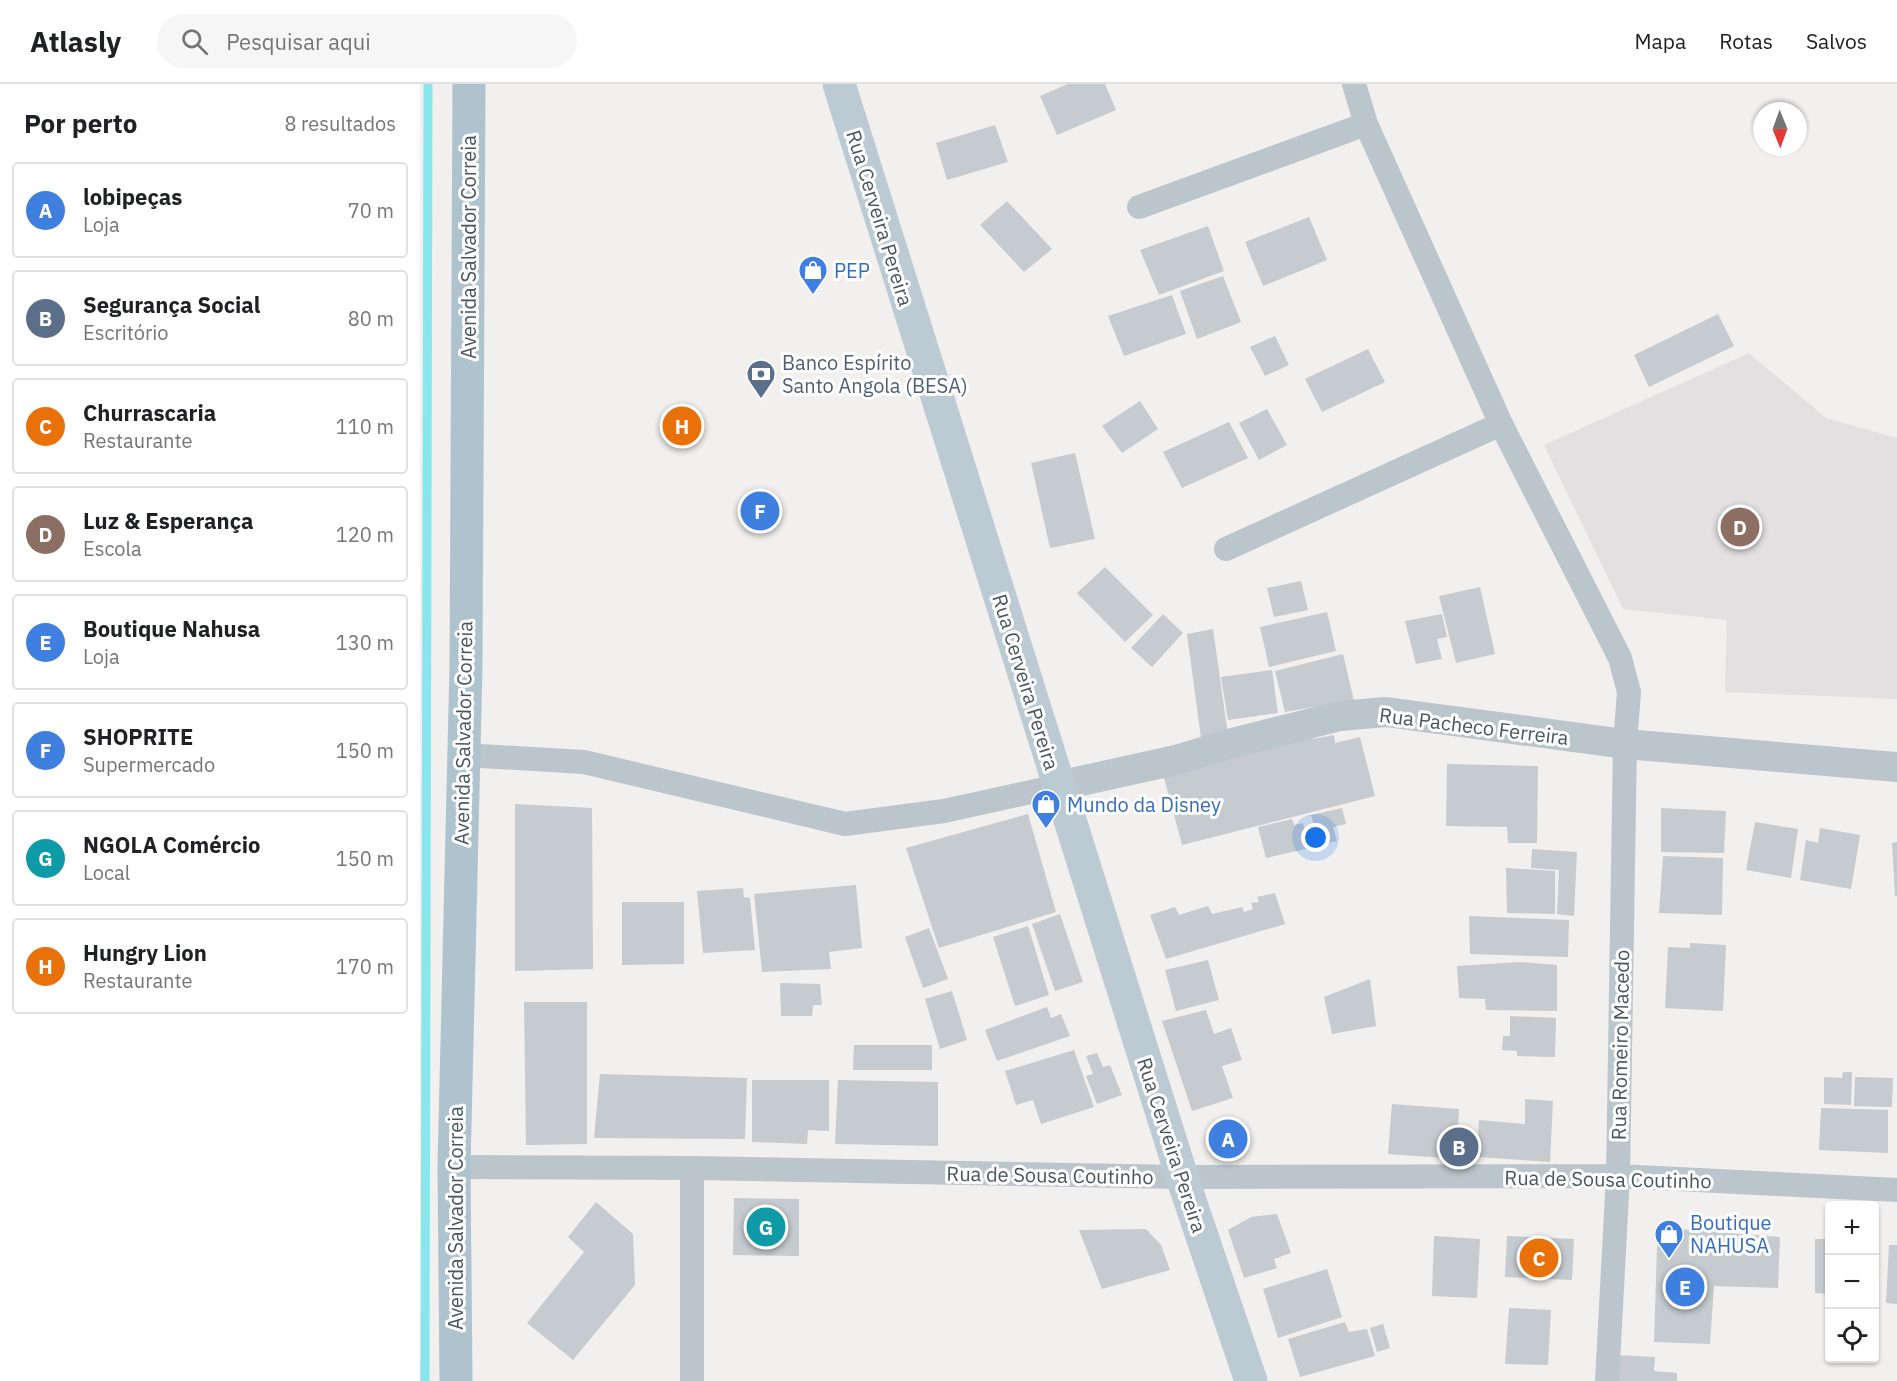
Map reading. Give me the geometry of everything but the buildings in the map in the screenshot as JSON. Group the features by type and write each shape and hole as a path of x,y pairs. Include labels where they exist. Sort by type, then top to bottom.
{"main road":[{"name":"Avenida Salvador Correia","path":"456,1381 454,1167 466,653 469,84"},
{"name":"Rua Cerveira Pereira","path":"839,84 1182,1177 1251,1381"}],"street":[{"name":"Rua Romeiro Macedo","path":"1354,84 1366,124 1501,424 1620,658 1629,692 1625,744 1618,1176 1607,1381"},
{"path":"1139,207 1366,124"},
{"path":"1226,549 1501,424"},
{"name":"Rua Pacheco Ferreira","path":"1058,786 1176,760 1232,743 1340,716 1386,712 1625,744 1897,767"},
{"path":"463,755 584,762 845,824 944,811 1058,786"},
{"name":"Rua de Sousa Coutinho","path":"454,1167 692,1168 1182,1177 1618,1176 1897,1190"},
{"path":"692,1168 692,1381"}],"shaded area":[{"path":"1749,353 1826,418 1897,438 1897,699 1725,692 1727,620 1623,609 1544,445"}],"waterway":[{"path":"425,1381 428,84"}],"place":[{"name":"PEP","path":"813,296"},
{"name":"Banco Espírito Santo Angola (BESA)","path":"761,400"},
{"name":"Hungry Lion","path":"682,426"},
{"name":"SHOPRITE","path":"760,511"},
{"name":"Luz & Esperança","path":"1740,527"},
{"name":"Mundo da Disney","path":"1046,830"},
{"name":"lobipeças","path":"1228,1139"},
{"name":"Segurança Social","path":"1459,1147"},
{"name":"NGOLA Comércio","path":"766,1227"},
{"name":"Churrascaria","path":"1539,1258"},
{"name":"Boutique NAHUSA","path":"1669,1260"},
{"name":"Boutique Nahusa","path":"1685,1287"}]}
